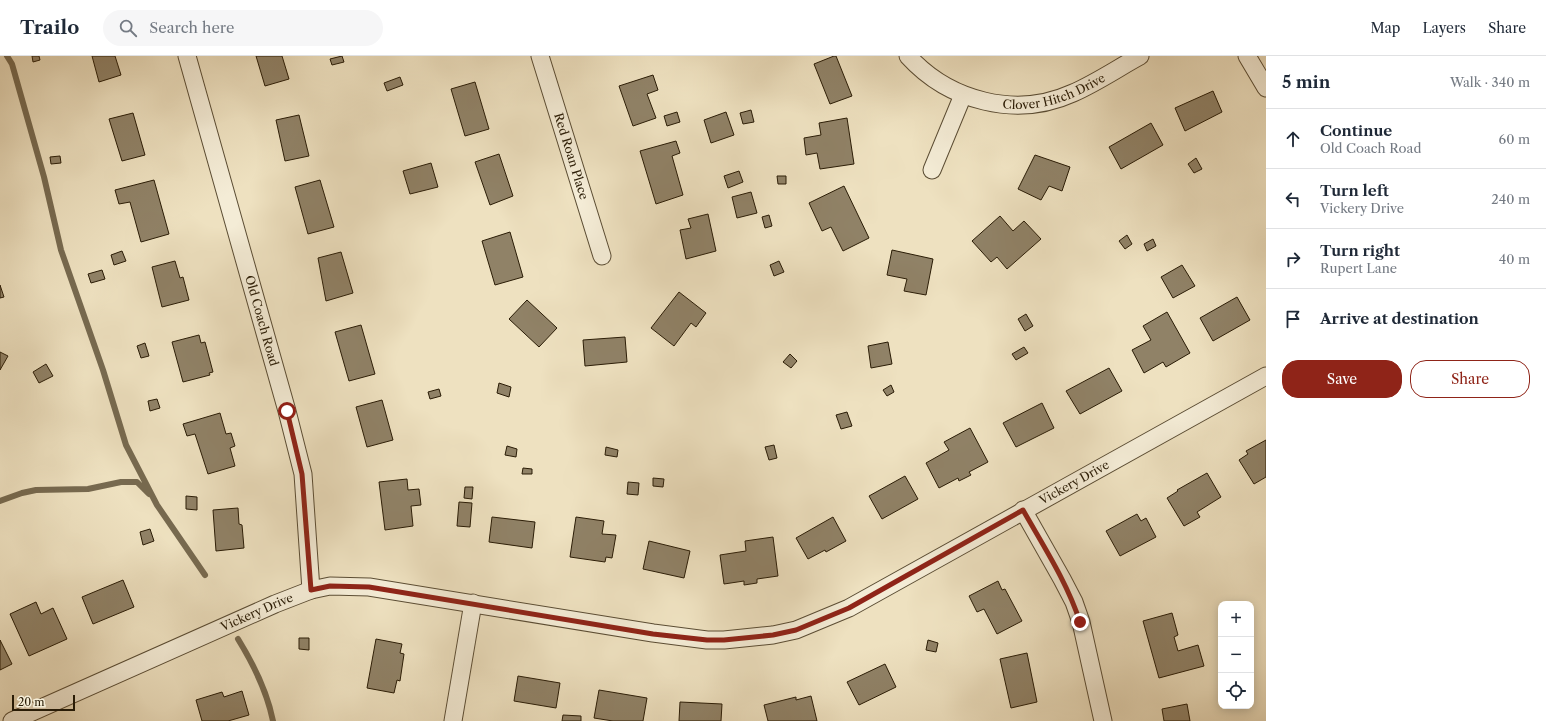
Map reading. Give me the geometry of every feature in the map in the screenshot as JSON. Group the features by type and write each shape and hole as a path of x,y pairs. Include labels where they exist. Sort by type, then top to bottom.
{"street":[{"name":"Old Coach Road","path":"187,56 287,411 302,474 311,590"},
{"name":"Red Roan Place","path":"540,56 602,256"},
{"name":"Clover Hitch Drive","path":"908,56 915,64 939,83 963,95 997,104 1028,105 1044,103 1073,94 1140,56"},
{"path":"1247,56 1266,88"},
{"path":"932,170 963,95"},
{"name":"Vickery Drive","path":"12,721 275,604 311,590 330,586 369,587 653,634 707,640 724,640 773,635 796,630 849,608 1266,376"},
{"path":"1023,510 1074,602 1103,721"},
{"path":"454,721 473,603"}],"building":[{"path":"32,56 39,56 40,60 33,62"},
{"path":"92,56 115,56 121,75 99,82"},
{"path":"256,56 282,56 289,79 265,86"},
{"path":"342,56 344,62 332,65 330,59"},
{"path":"836,56 852,96 830,104 814,64"},
{"path":"653,75 658,90 647,94 656,118 633,126 619,86"},
{"path":"400,77 403,85 387,91 384,83"},
{"path":"475,82 489,129 465,136 451,89"},
{"path":"1213,91 1222,112 1185,131 1175,108"},
{"path":"751,110 754,122 743,124 740,113"},
{"path":"677,112 680,122 667,126 664,116"},
{"path":"726,112 734,135 711,143 704,120"},
{"path":"133,113 145,155 122,161 109,119"},
{"path":"299,115 309,156 285,161 276,120"},
{"path":"847,118 854,164 820,169 817,153 806,155 804,138 821,135 819,123"},
{"path":"1151,123 1163,145 1121,169 1109,147"},
{"path":"676,141 680,153 672,156 683,195 656,204 640,151"},
{"path":"499,154 513,196 490,205 475,162"},
{"path":"1035,155 1070,167 1062,191 1049,186 1041,200 1018,189"},
{"path":"60,156 61,163 51,164 50,157"},
{"path":"1196,158 1202,169 1194,173 1188,164"},
{"path":"431,163 438,187 410,194 403,171"},
{"path":"739,171 743,182 728,188 724,176"},
{"path":"777,176 786,176 786,184 778,184"},
{"path":"154,180 169,234 141,242 130,202 119,204 115,190"},
{"path":"320,180 334,227 308,234 295,187"},
{"path":"844,186 869,238 843,251 831,227 822,231 809,203"},
{"path":"751,192 757,213 737,218 732,197"},
{"path":"708,214 716,251 686,259 680,230 691,228 688,219"},
{"path":"769,215 772,226 765,228 762,217"},
{"path":"1000,216 1013,231 1024,221 1041,239 1007,269 997,257 991,262 972,241"},
{"path":"510,232 523,277 495,285 482,241"},
{"path":"1127,235 1132,244 1125,249 1119,241"},
{"path":"1153,239 1156,246 1147,251 1144,244"},
{"path":"892,250 933,259 926,295 904,291 907,279 887,275"},
{"path":"122,251 126,261 114,265 111,255"},
{"path":"341,252 353,293 326,301 318,258"},
{"path":"175,261 180,278 183,277 189,300 162,307 152,267"},
{"path":"779,261 784,272 774,276 770,265"},
{"path":"1182,265 1195,286 1173,298 1161,277"},
{"path":"102,270 105,279 91,283 88,274"},
{"path":"0,285 4,297 0,298"},
{"path":"679,292 706,313 696,327 691,323 674,346 651,328"},
{"path":"1237,297 1250,320 1213,341 1200,318"},
{"path":"527,300 557,328 539,347 509,319"},
{"path":"1167,312 1190,353 1166,367 1163,362 1144,373 1132,350 1151,340 1143,326"},
{"path":"1026,314 1033,326 1025,331 1018,319"},
{"path":"361,325 375,374 349,381 335,332"},
{"path":"199,335 201,343 205,342 213,372 209,373 210,375 183,382 172,342"},
{"path":"625,337 627,362 585,366 583,340"},
{"path":"888,342 892,364 871,368 868,346"},
{"path":"145,343 149,356 141,358 137,346"},
{"path":"1024,347 1028,353 1016,360 1012,354"},
{"path":"0,352 8,356 0,370"},
{"path":"790,354 797,361 791,368 783,362"},
{"path":"46,364 53,376 39,383 33,372"},
{"path":"1109,368 1122,391 1080,414 1066,391"},
{"path":"499,383 511,387 509,397 497,393"},
{"path":"891,385 894,392 887,396 883,390"},
{"path":"439,389 441,396 430,399 428,392"},
{"path":"157,399 160,408 150,411 148,401"},
{"path":"382,400 393,440 367,447 356,407"},
{"path":"1042,403 1054,428 1016,447 1003,423"},
{"path":"847,412 852,426 841,429 836,415"},
{"path":"220,413 226,434 231,433 235,446 230,448 235,466 208,474 195,434 187,436 183,424"},
{"path":"970,428 988,462 969,472 971,475 959,481 958,478 939,488 926,463 949,450 944,442"},
{"path":"1266,440 1266,477 1254,484 1239,460 1248,454 1246,451"},
{"path":"774,445 777,458 769,460 765,447"},
{"path":"507,446 517,449 516,457 505,455"},
{"path":"606,447 618,450 617,457 605,455"},
{"path":"523,468 532,469 532,474 522,474"},
{"path":"1207,473 1221,497 1197,512 1200,517 1184,526 1167,498 1178,491 1177,490"},
{"path":"905,476 918,499 882,519 869,496"},
{"path":"653,478 664,479 663,487 653,486"},
{"path":"407,479 408,490 419,489 421,505 411,506 413,526 385,530 379,482"},
{"path":"628,482 639,483 638,495 627,494"},
{"path":"465,487 473,487 472,499 464,498"},
{"path":"186,496 197,497 197,510 186,509"},
{"path":"459,502 472,503 470,527 457,526"},
{"path":"238,508 239,524 242,525 244,548 216,551 213,510"},
{"path":"1137,514 1141,521 1146,518 1156,537 1120,556 1106,531"},
{"path":"492,517 535,522 532,548 489,542"},
{"path":"576,517 604,521 602,534 616,535 612,558 606,557 605,562 570,557"},
{"path":"833,517 846,541 826,552 825,550 808,559 796,538"},
{"path":"150,529 154,541 143,545 140,532"},
{"path":"773,537 778,576 757,579 757,583 744,585 744,581 724,584 720,555 746,551 745,541"},
{"path":"649,541 690,551 684,578 643,569"},
{"path":"123,580 134,607 93,624 82,597"},
{"path":"998,581 1002,590 1005,589 1022,621 997,634 984,609 977,612 969,596"},
{"path":"36,602 41,614 53,608 67,639 29,656 10,614"},
{"path":"1172,613 1178,635 1174,637 1178,651 1198,645 1204,666 1159,678 1143,621"},
{"path":"299,638 309,638 309,650 299,649"},
{"path":"376,639 402,644 400,653 404,654 400,681 397,680 394,693 367,688"},
{"path":"0,640 12,664 0,670"},
{"path":"928,640 938,643 936,652 926,650"},
{"path":"1027,653 1037,702 1011,708 1000,659"},
{"path":"885,664 896,687 859,705 847,682"},
{"path":"518,676 560,683 556,708 514,701"},
{"path":"599,690 647,698 643,721 613,721 594,718"},
{"path":"242,691 249,715 228,721 202,721 196,700 222,692 224,697"},
{"path":"811,696 817,721 768,721 764,705 796,697 796,700"},
{"path":"680,702 722,704 721,721 679,721"},
{"path":"1187,704 1190,721 1164,721 1162,709"},
{"path":"563,715 581,716 581,721 562,721"}],"waterway":[{"path":"7,56 12,64 44,177 61,250 103,370 126,445 157,505 205,575"},
{"path":"0,501 22,493 36,490 88,489 121,482 137,482 149,494"},
{"path":"238,639 259,678 273,721"}],"route":[{"path":"287,411 302,474 311,590 330,586 369,587 653,634 707,640 724,640 773,635 796,630 849,608 1023,510 1062,578 1074,602 1080,622"}]}
